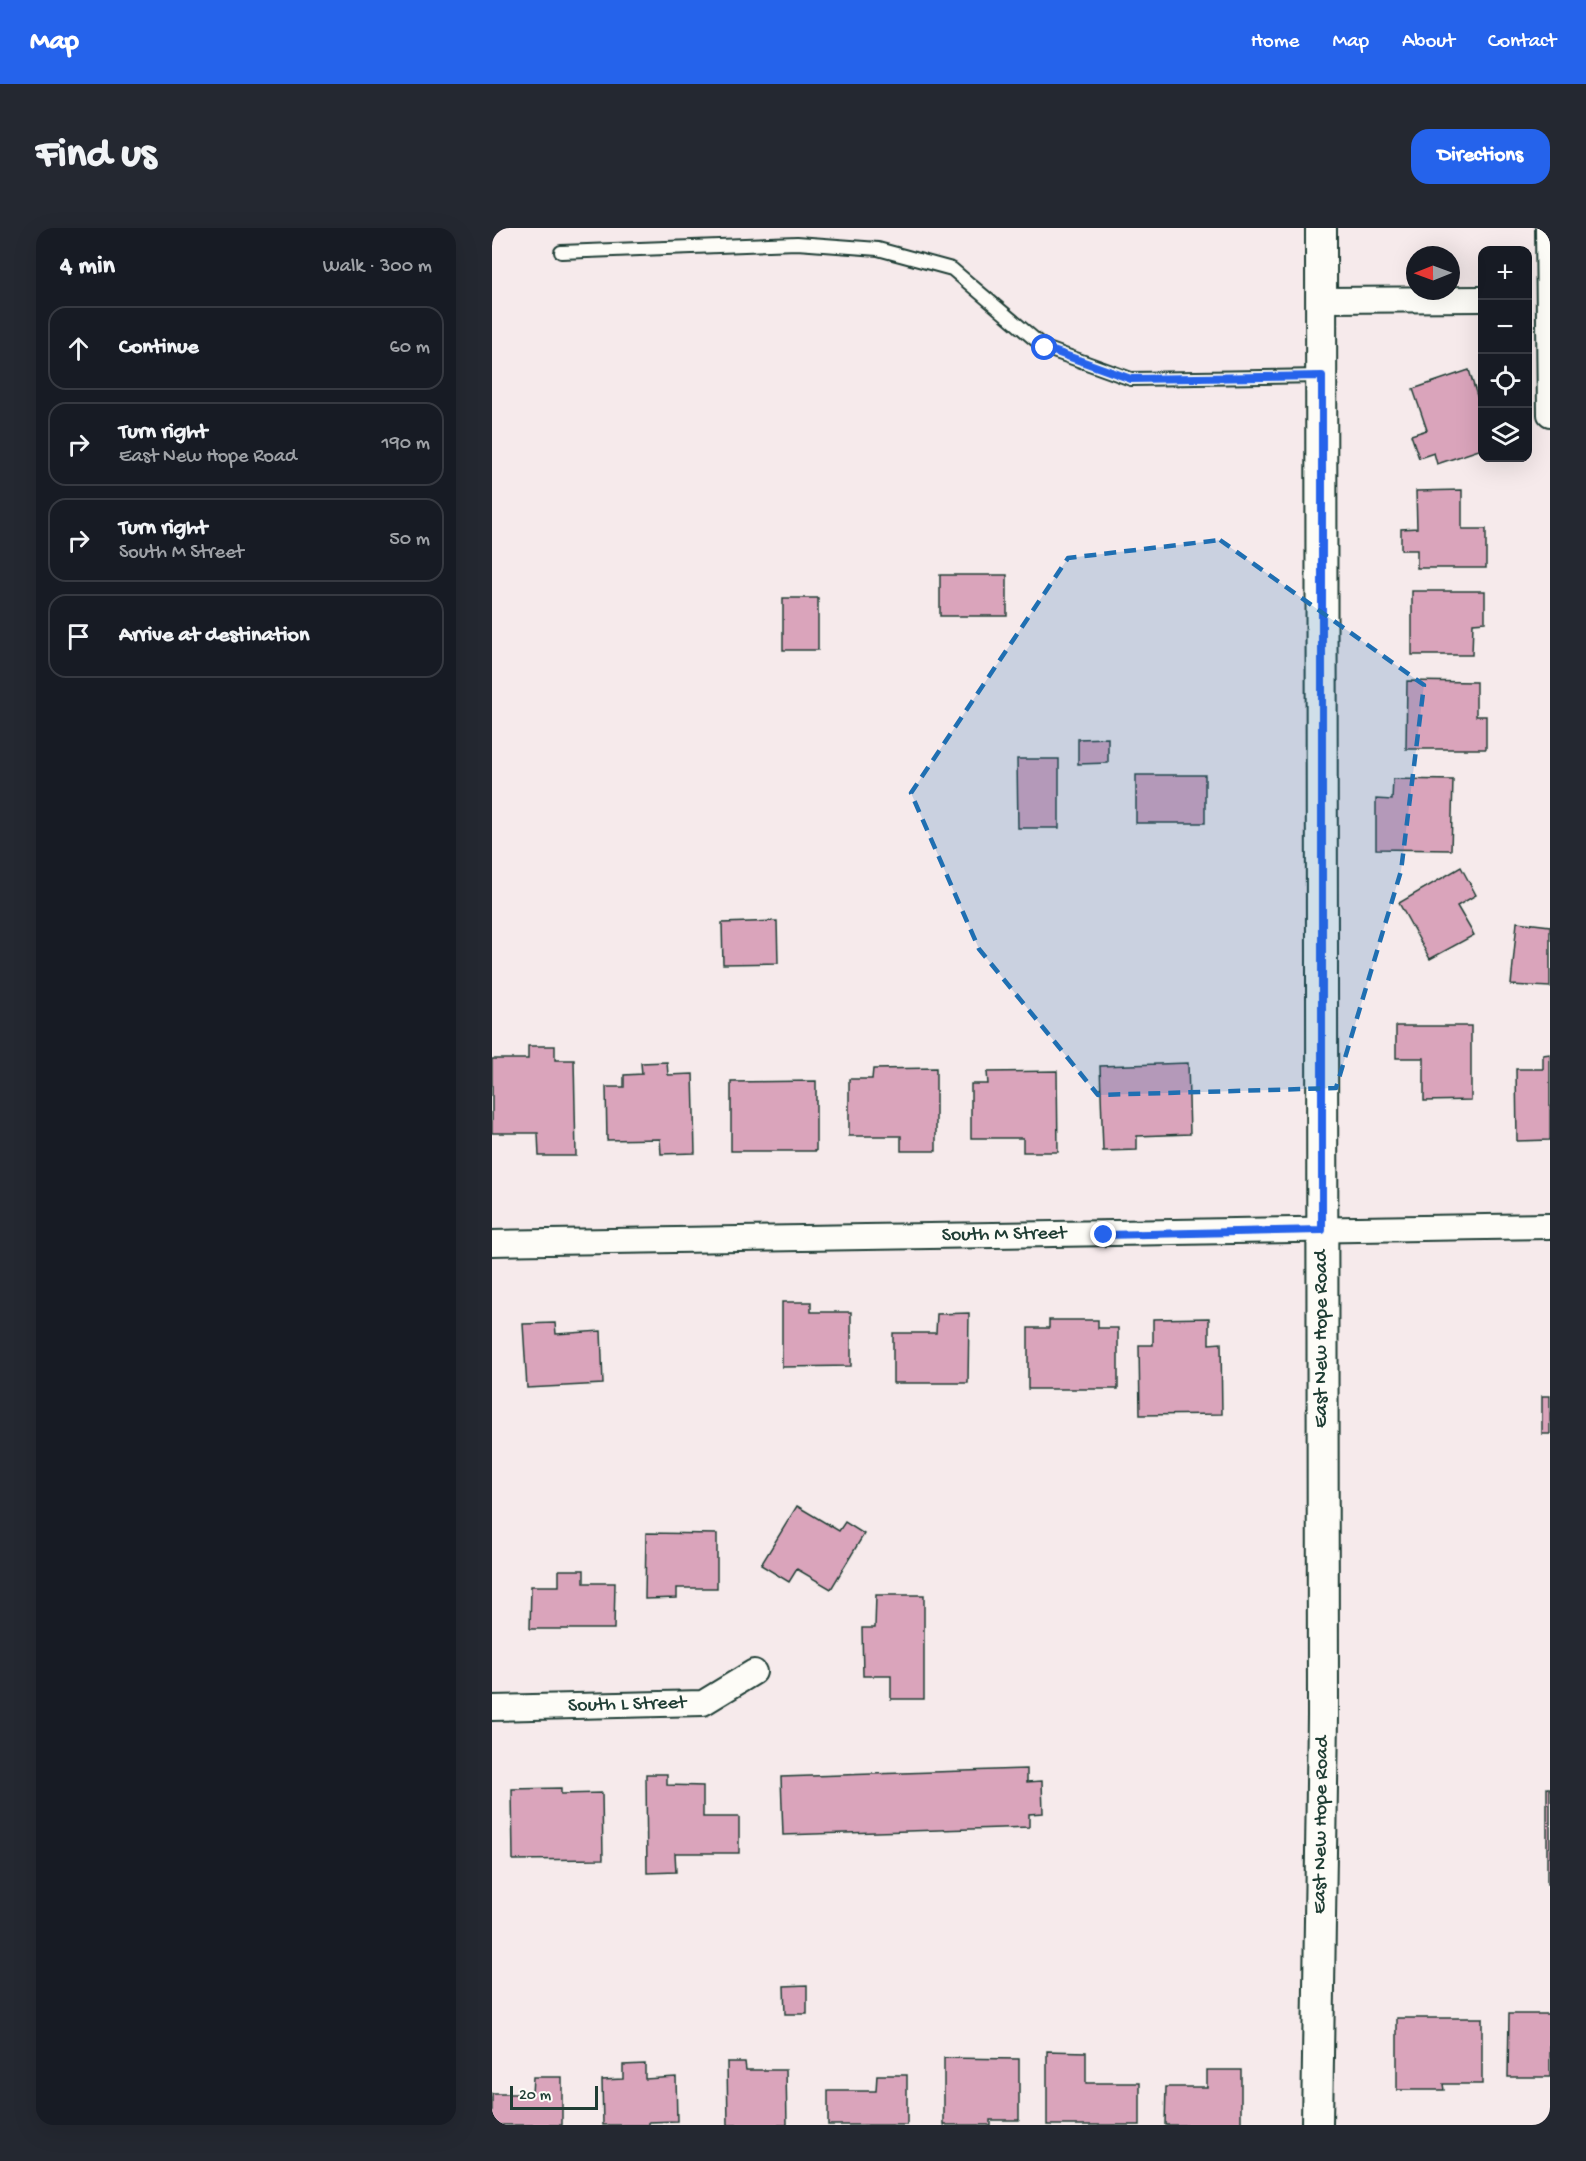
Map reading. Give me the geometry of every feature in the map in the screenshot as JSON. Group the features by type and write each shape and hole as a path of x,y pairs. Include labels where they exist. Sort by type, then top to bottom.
{"street":[{"name":"East New Hope Road","path":"1317,2125 1323,1716 1322,228"},
{"path":"1548,228 1538,298 1550,414"},
{"path":"1322,300 1478,299"},
{"name":"South M Street","path":"492,1243 1550,1226"},
{"name":"South L Street","path":"492,1708 703,1703 754,1672"}],"lane":[{"path":"561,252 797,243 878,249 952,269 1045,348 1131,379 1322,376"}],"highlighted area":[{"path":"1220,540 1424,685 1401,871 1336,1088 1098,1095 979,949 911,793 1068,558"}],"building":[{"path":"1469,370 1478,399 1478,450 1437,464 1434,453 1419,458 1411,435 1427,430 1413,389"},
{"path":"1462,490 1462,529 1486,529 1486,568 1417,568 1417,550 1401,550 1401,529 1417,528 1416,491"},
{"path":"940,575 1007,575 1007,616 940,616"},
{"path":"1412,591 1485,591 1485,622 1473,623 1472,655 1412,655"},
{"path":"783,598 818,598 818,650 783,650"},
{"path":"1407,681 1476,682 1476,716 1486,716 1486,749 1406,749"},
{"path":"1108,738 1108,763 1078,764 1078,739"},
{"path":"1017,759 1059,759 1059,828 1018,828"},
{"path":"1136,775 1205,775 1205,823 1136,823"},
{"path":"1393,779 1453,780 1451,850 1376,849 1376,799 1392,800"},
{"path":"1461,867 1476,895 1457,906 1474,935 1430,959 1399,903"},
{"path":"777,921 778,963 723,964 722,923"},
{"path":"1517,922 1550,926 1550,987 1511,985"},
{"path":"1396,1026 1471,1026 1471,1100 1424,1101 1424,1058 1396,1058"},
{"path":"528,1046 555,1046 555,1060 574,1060 576,1156 539,1156 538,1133 492,1133 492,1059 528,1059"},
{"path":"1550,1054 1550,1140 1517,1141 1516,1069 1543,1069 1543,1055"},
{"path":"667,1062 668,1075 693,1074 695,1153 661,1154 660,1139 607,1140 606,1087 624,1087 624,1075 642,1074 641,1063"},
{"path":"1188,1063 1190,1134 1137,1136 1137,1150 1103,1151 1100,1066"},
{"path":"936,1068 936,1151 901,1151 901,1136 849,1136 849,1079 872,1079 873,1069"},
{"path":"1057,1071 1058,1152 1023,1152 1023,1138 971,1138 971,1084 988,1084 987,1072"},
{"path":"816,1081 816,1151 731,1151 731,1082"},
{"path":"782,1302 811,1302 811,1312 851,1312 851,1366 782,1367"},
{"path":"969,1313 968,1383 893,1383 893,1333 936,1333 937,1314"},
{"path":"1209,1318 1209,1344 1221,1343 1222,1414 1140,1415 1139,1345 1153,1345 1153,1319"},
{"path":"1049,1320 1098,1320 1098,1328 1118,1328 1118,1389 1028,1389 1028,1328 1049,1328"},
{"path":"555,1323 556,1334 601,1331 603,1384 527,1388 523,1324"},
{"path":"1542,1396 1550,1396 1550,1434 1542,1434"},
{"path":"797,1506 839,1531 845,1522 864,1534 831,1589 797,1569 789,1582 761,1565"},
{"path":"646,1533 717,1534 717,1588 677,1588 677,1598 645,1599"},
{"path":"559,1570 584,1570 584,1583 615,1583 614,1629 530,1629 531,1586 559,1586"},
{"path":"876,1595 924,1595 924,1699 891,1699 891,1676 863,1676 862,1628 875,1628"},
{"path":"1027,1769 1027,1782 1042,1781 1043,1813 1029,1814 1029,1827 783,1835 781,1777"},
{"path":"646,1774 667,1774 667,1785 703,1786 703,1817 739,1817 739,1853 675,1853 676,1872 647,1873"},
{"path":"561,1788 561,1794 602,1793 603,1859 513,1860 512,1789"},
{"path":"1547,1788 1550,1788 1550,1884 1547,1884"},
{"path":"807,1985 807,2014 785,2014 784,1986"},
{"path":"1509,2014 1550,2014 1550,2077 1508,2077"},
{"path":"1397,2018 1482,2018 1482,2084 1443,2084 1444,2090 1397,2090"},
{"path":"1047,2051 1086,2052 1086,2083 1140,2083 1140,2125 1047,2125"},
{"path":"944,2058 1019,2059 1019,2120 990,2120 990,2125 944,2125"},
{"path":"727,2062 745,2062 746,2070 786,2070 787,2125 728,2125"},
{"path":"645,2064 645,2079 676,2077 677,2121 649,2122 649,2125 603,2125 602,2080 623,2079 623,2065"},
{"path":"1207,2070 1241,2070 1241,2125 1165,2125 1166,2087 1207,2087"},
{"path":"877,2075 907,2075 907,2125 828,2125 828,2091 876,2091"},
{"path":"533,2077 562,2077 562,2125 492,2125 492,2094 532,2094"}],"route":[{"path":"1045,348 1131,379 1322,376 1322,1230 1104,1235"}]}
